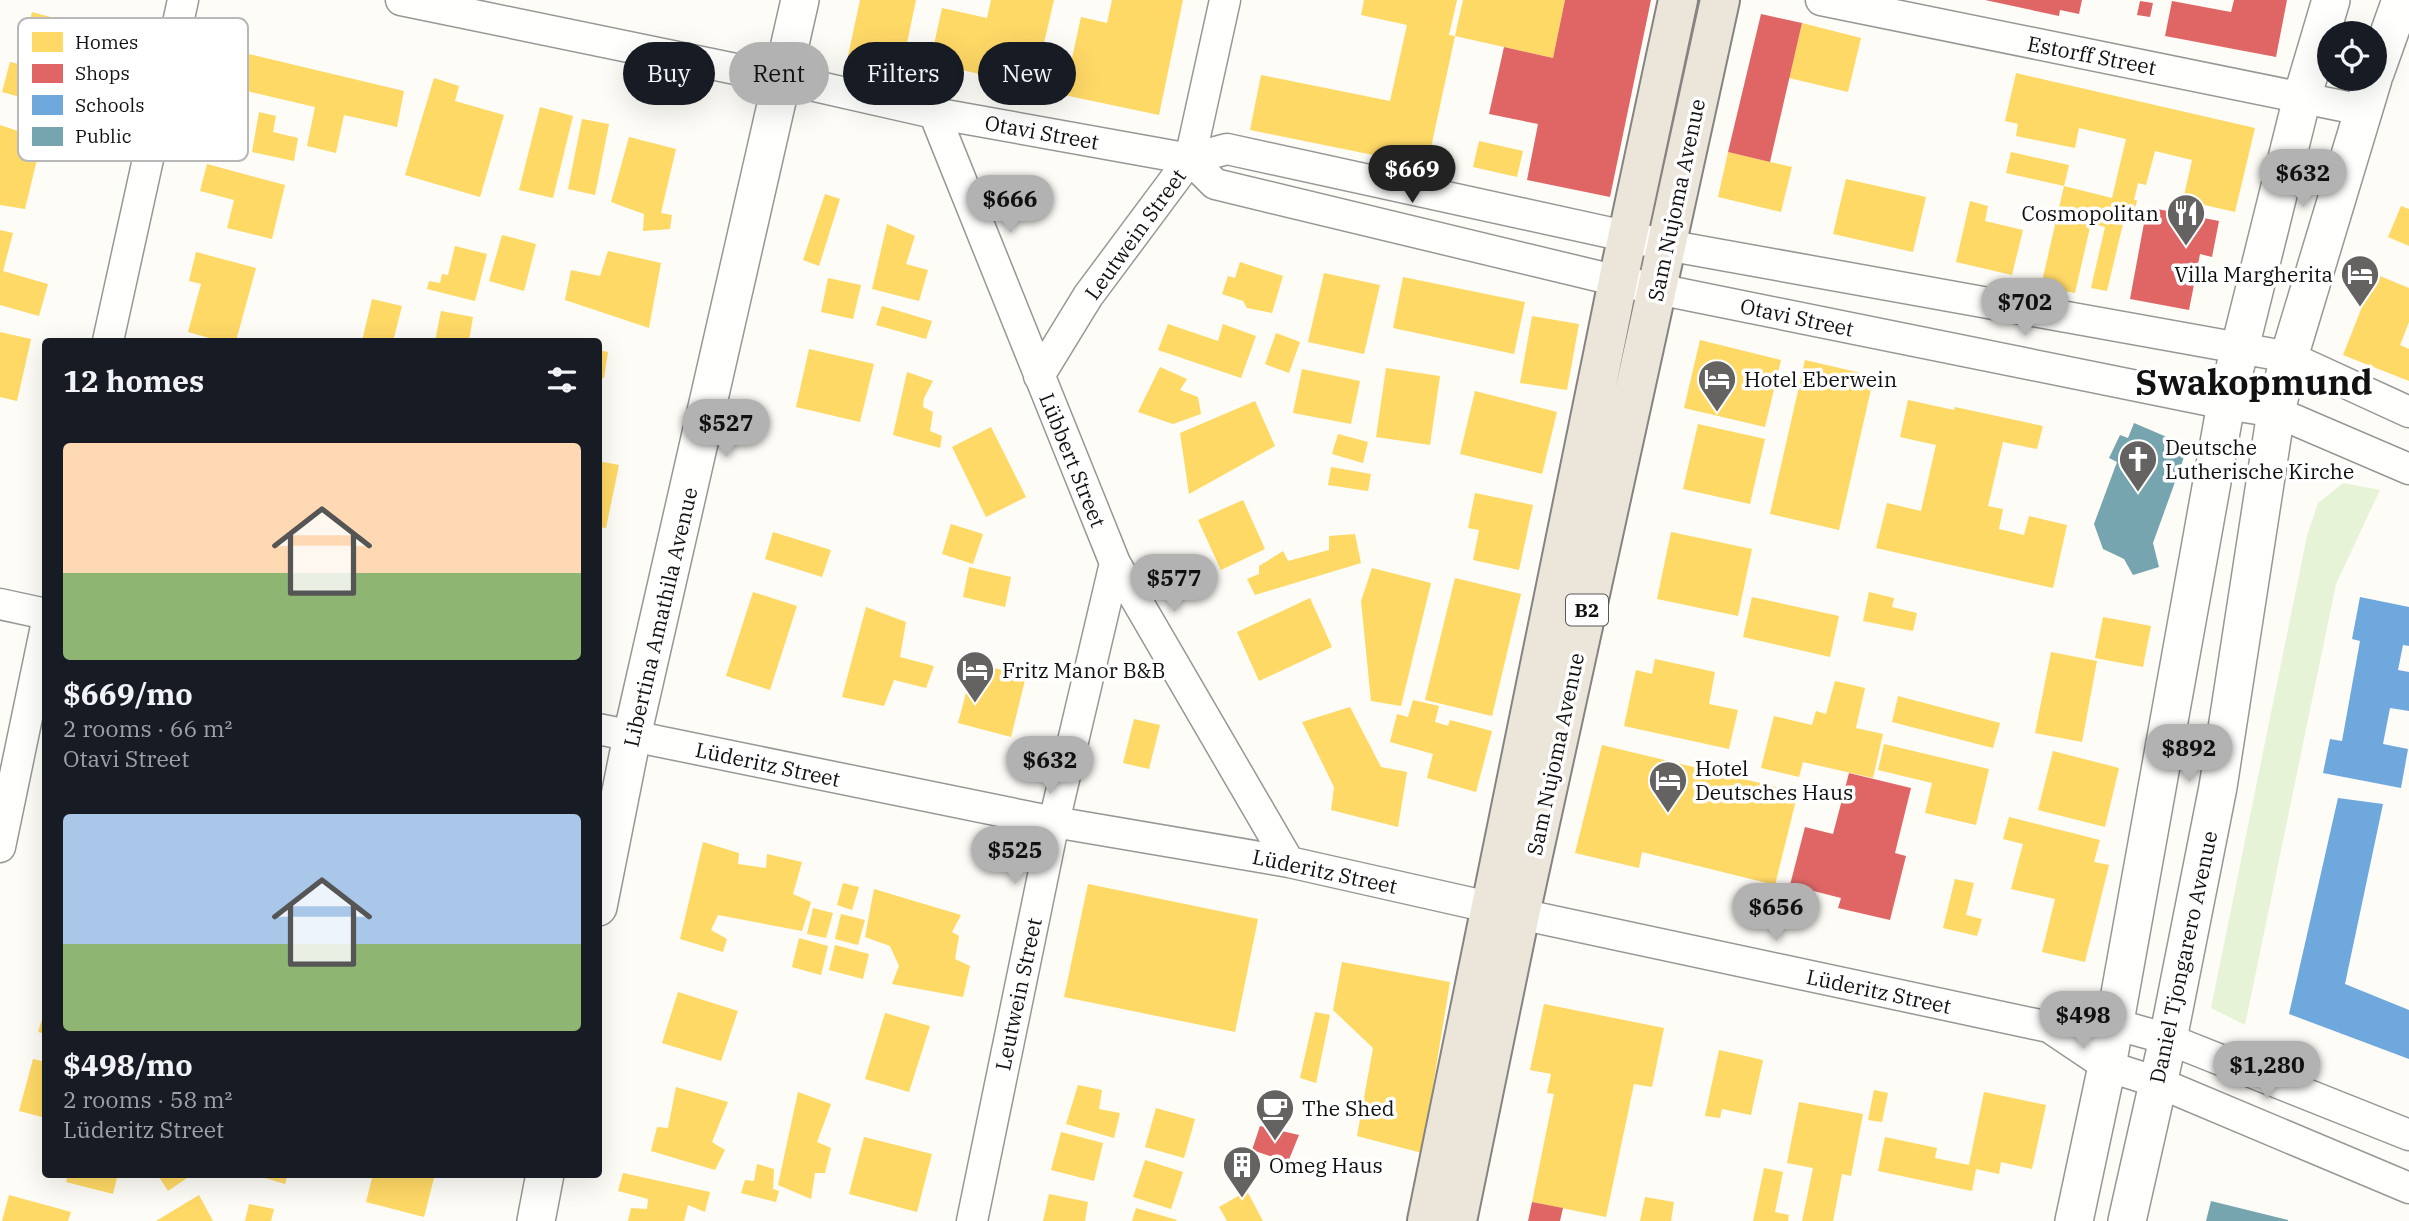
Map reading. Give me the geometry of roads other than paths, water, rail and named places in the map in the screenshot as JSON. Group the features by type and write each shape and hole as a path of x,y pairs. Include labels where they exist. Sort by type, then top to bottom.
{"highway":[{"name":"Sam Nujoma Avenue","path":"1457,1221 1506,910 1618,281 1678,0"},
{"name":"Sam Nujoma Avenue","path":"1427,1221 1506,910 1657,288 1720,0"}],"street":[{"path":"179,18 183,0"},
{"name":"Otavi Street","path":"401,0 729,68"},
{"name":"Libertina Amathila Avenue","path":"791,42 800,0"},
{"name":"Leutwein Street","path":"1039,376 1088,296 1190,159 1224,0"},
{"name":"Estorff Street","path":"1821,0 2302,98 2367,95"},
{"path":"2074,1221 2114,1024 2226,404 2302,98 2331,0"},
{"path":"2387,38 2400,0"},
{"name":"Otavi Street","path":"829,90 933,114 1190,159 1227,149 1666,245 2289,357 2409,412"},
{"name":"Daniel Tjongarero Avenue","path":"2127,1221 2168,1039 2218,787 2276,412 2289,357 2367,95"},
{"name":"Libertina Amathila Avenue","path":"602,866 615,733 777,105"},
{"name":"Lübbert Street","path":"933,114 1115,563 1289,862"},
{"name":"Otavi Street","path":"1190,159 1215,184 1618,281 2276,412 2409,469"},
{"path":"109,338 148,161"},
{"name":"Leutwein Street","path":"972,1221 1054,822 1115,563"},
{"path":"0,604 42,613"},
{"path":"0,847 42,645"},
{"name":"Lüderitz Street","path":"615,733 1054,822 1289,862 2049,1027 2114,1024 2168,1039 2409,1135"},
{"name":"Lüderitz Street","path":"2049,1027 2106,1066 2158,1082 2409,1188"},
{"path":"536,1221 544,1178"}],"place":[{"name":"Cosmopolitan","path":"2186,247"},
{"name":"Villa Margherita","path":"2360,308"},
{"name":"Hotel Eberwein","path":"1717,413"},
{"name":"Deutsche Lutherische Kirche","path":"2138,493"},
{"name":"Fritz Manor B&B","path":"975,704"},
{"name":"Hotel Deutsches Haus","path":"1668,814"},
{"name":"The Shed","path":"1275,1142"},
{"name":"Omeg Haus","path":"1242,1199"}],"district":[{"name":"Swakopmund","path":"2254,382"}]}
